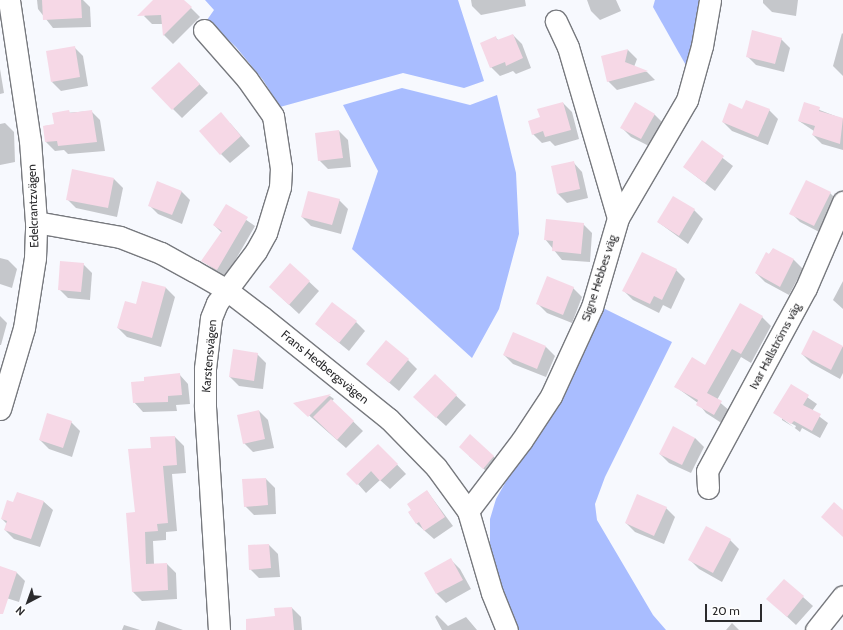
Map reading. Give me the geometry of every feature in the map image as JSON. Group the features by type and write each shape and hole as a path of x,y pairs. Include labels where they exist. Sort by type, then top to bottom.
{"street":[{"name":"Edelcrantzvägen","path":"0,409 24,328 34,258 36,222 30,141 9,0"},
{"path":"618,218 687,100 699,61 710,0"},
{"name":"Signe Hebbes väg","path":"468,511 518,447 551,396 592,308 618,218 568,47 556,21"},
{"name":"Karstensvägen","path":"204,30 264,101 273,116 280,147 280,187 274,213 256,251 217,303 211,318 205,368 206,450 219,630"},
{"name":"Ivar Hallströms väg","path":"708,488 706,471 806,288 843,202"},
{"name":"Frans Hedbergsvägen","path":"36,222 120,237 161,253 228,290 389,419 436,467 468,511 492,593 507,630"},
{"path":"816,630 843,596"}],"shaded area":[{"path":"205,0 458,0 484,81 464,88 403,73 280,107 263,80 236,47 207,20 214,10"},
{"path":"655,0 701,0 688,69 653,7"},
{"path":"402,88 470,105 497,95 516,173 519,234 499,309 472,358 352,249 378,171 343,105"},
{"path":"601,307 672,342 605,477 595,504 597,520 653,615 666,630 518,630 512,621 490,546 490,519 496,499 508,478 566,387"}],"building":[{"path":"42,0 81,0 82,18 43,20"},
{"path":"153,0 184,0 192,7 163,36 161,15 137,16"},
{"path":"752,30 782,38 775,64 746,57"},
{"path":"513,34 523,58 506,66 505,62 490,68 480,43 496,36 497,40"},
{"path":"75,46 80,77 51,82 46,51"},
{"path":"628,49 625,62 648,71 607,82 601,56"},
{"path":"179,62 200,84 172,110 151,88"},
{"path":"746,100 770,109 758,137 722,122 729,103 742,109"},
{"path":"563,102 571,130 545,137 543,131 532,135 528,121 540,117 537,109"},
{"path":"635,102 655,114 641,139 620,128"},
{"path":"804,102 820,107 819,111 843,118 840,144 812,135 815,126 798,121"},
{"path":"69,110 70,113 92,110 97,142 58,146 57,141 45,142 43,126 54,124 52,113"},
{"path":"221,112 241,136 220,155 199,131"},
{"path":"339,130 343,158 318,161 315,133"},
{"path":"702,140 724,156 705,183 683,167"},
{"path":"574,161 580,189 557,194 551,166"},
{"path":"72,169 114,178 108,208 66,200"},
{"path":"806,180 831,192 814,226 789,214"},
{"path":"157,181 182,191 172,215 148,206"},
{"path":"308,191 340,199 332,225 301,217"},
{"path":"673,196 695,209 679,236 657,222"},
{"path":"226,204 248,217 217,270 201,261 222,231 213,225"},
{"path":"546,219 584,223 581,254 552,251 553,241 544,240"},
{"path":"773,248 794,259 780,287 755,273 766,252 769,254"},
{"path":"642,252 677,269 662,300 654,296 650,304 622,291"},
{"path":"60,261 84,263 81,292 58,290"},
{"path":"290,263 310,281 289,305 269,287"},
{"path":"547,276 574,287 563,315 536,304"},
{"path":"142,281 166,287 152,338 117,328 125,301 136,304"},
{"path":"332,302 357,321 339,343 315,324"},
{"path":"740,303 763,316 741,354 732,349 707,393 722,401 714,415 696,405 698,400 674,387 692,357 705,365"},
{"path":"813,330 843,346 831,370 801,354"},
{"path":"513,332 546,346 537,369 503,355"},
{"path":"386,340 409,359 389,383 366,364"},
{"path":"233,349 258,353 254,381 229,377"},
{"path":"180,373 182,395 168,396 168,402 133,403 131,382 144,381 144,377"},
{"path":"435,374 457,395 436,418 413,397"},
{"path":"791,384 809,395 803,405 821,414 812,431 794,421 791,424 773,413"},
{"path":"331,394 308,417 293,403"},
{"path":"331,399 354,421 337,440 313,417"},
{"path":"259,410 265,439 243,444 237,415"},
{"path":"47,413 72,421 63,448 39,440"},
{"path":"673,426 695,438 682,465 659,454"},
{"path":"470,434 494,456 483,469 459,447"},
{"path":"175,436 177,465 163,466 168,523 157,524 158,531 145,532 146,564 167,563 168,590 132,592 126,513 135,512 128,449 151,448 150,437"},
{"path":"378,444 398,464 380,481 371,471 357,485 346,474"},
{"path":"266,478 268,505 244,507 242,479"},
{"path":"427,490 445,517 424,531 419,522 416,524 408,512 411,510 407,504"},
{"path":"17,492 44,501 31,539 4,530 7,521 1,519 7,500 13,502"},
{"path":"637,494 667,507 654,536 625,523"},
{"path":"834,502 843,510 843,537 821,517"},
{"path":"706,526 731,539 713,573 688,560"},
{"path":"269,544 271,568 249,570 248,545"},
{"path":"451,558 463,580 436,594 424,573"},
{"path":"0,566 17,572 3,614 0,614"},
{"path":"784,579 804,596 787,617 766,599"},
{"path":"292,607 294,630 246,630 246,619 275,616 274,608"}]}
